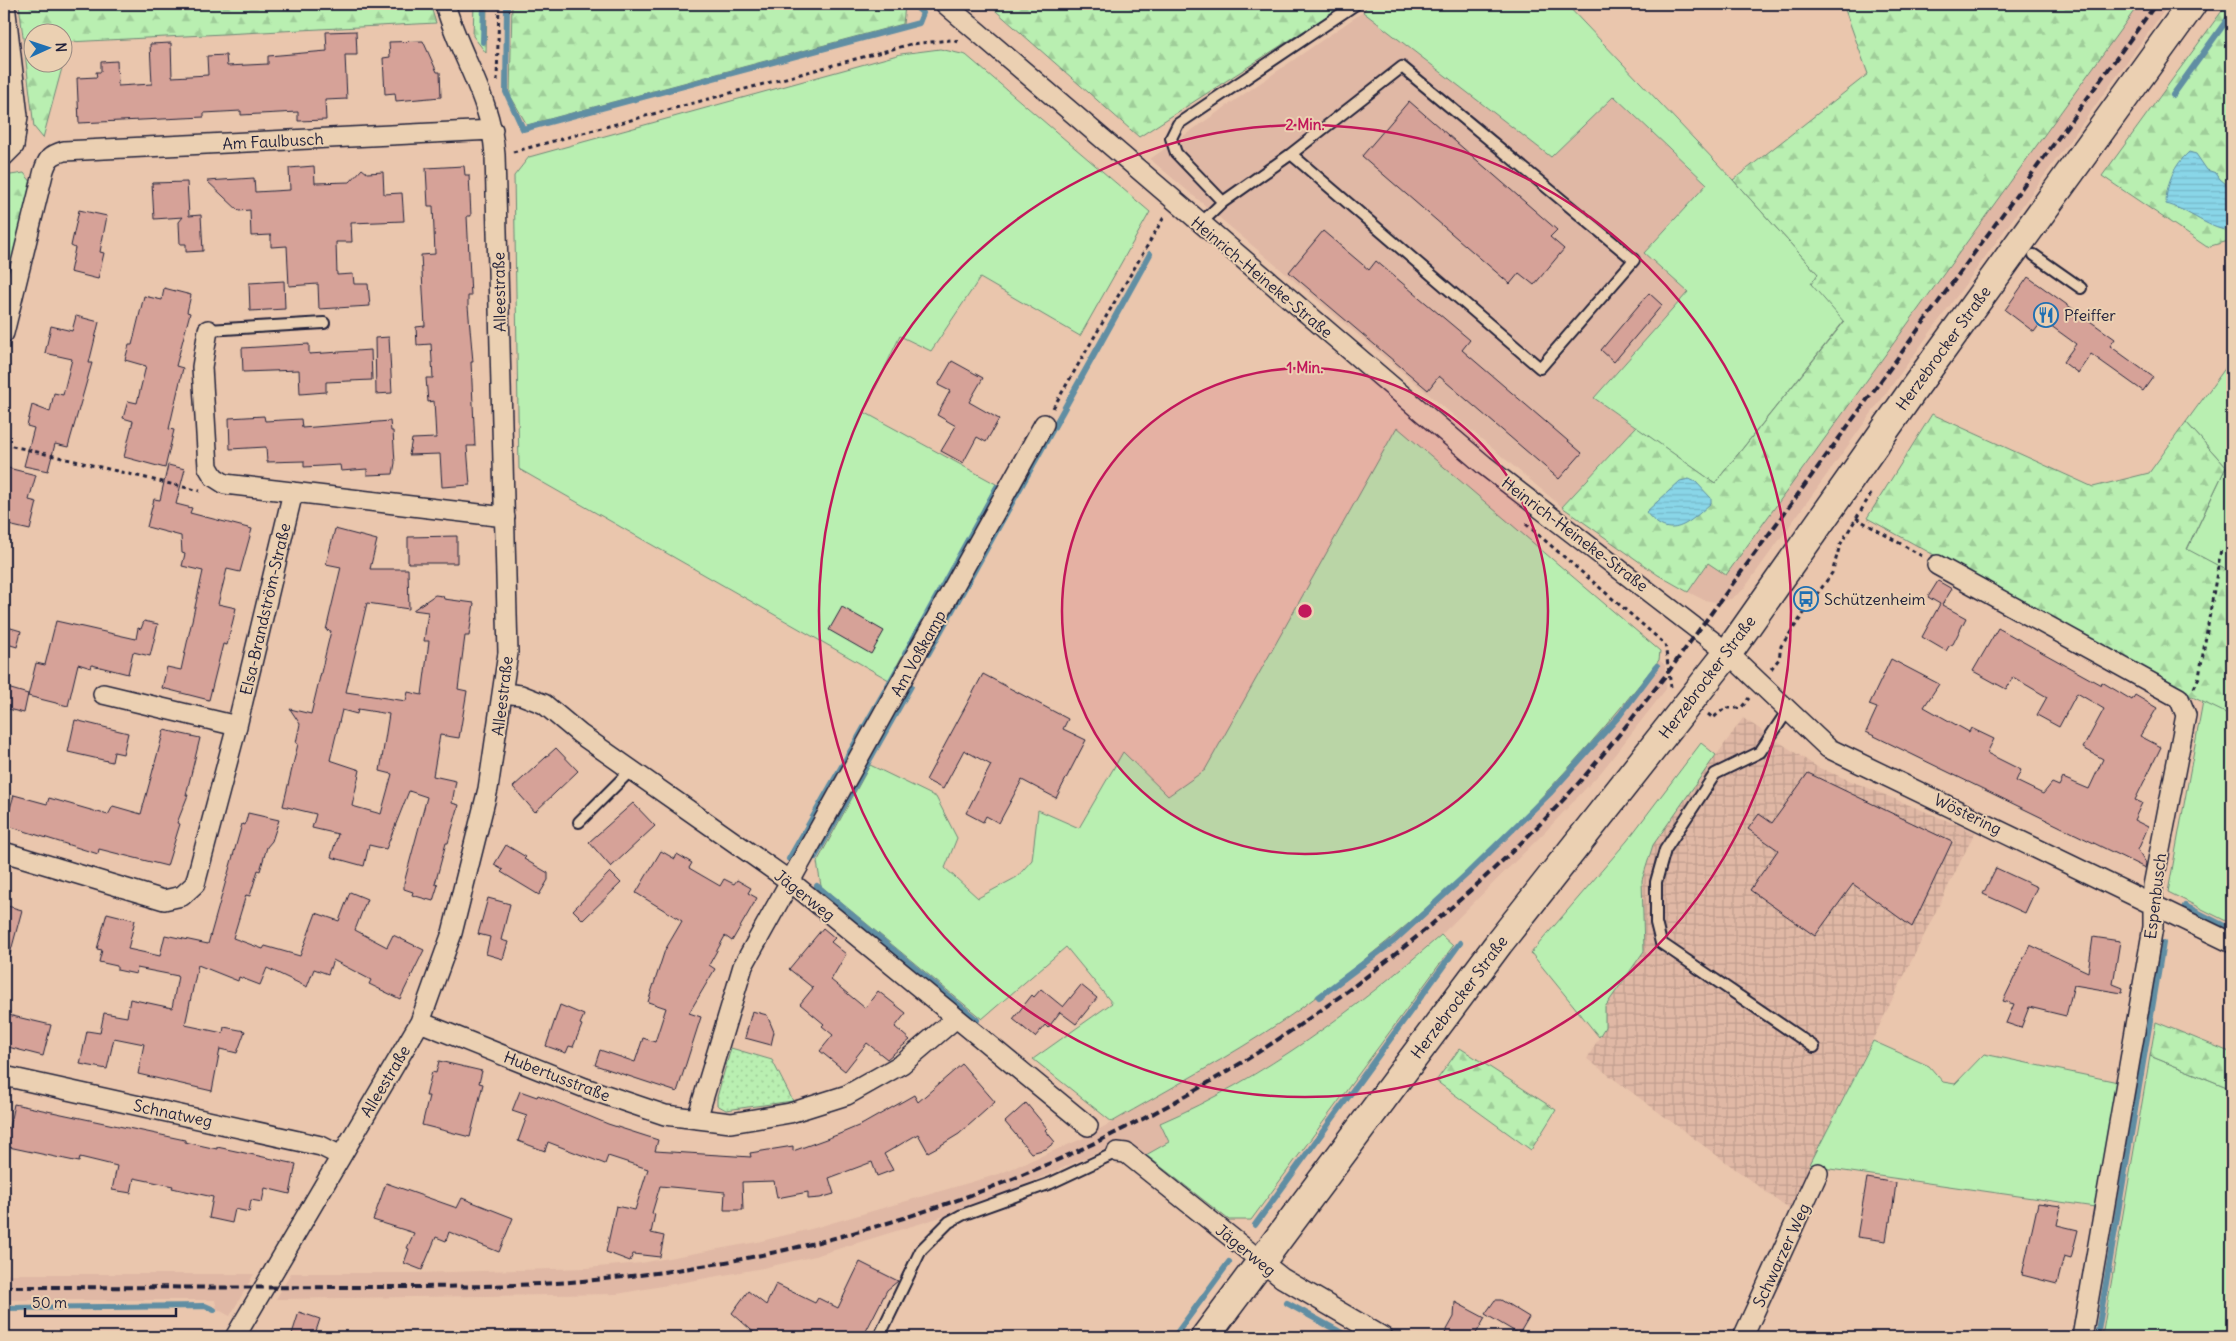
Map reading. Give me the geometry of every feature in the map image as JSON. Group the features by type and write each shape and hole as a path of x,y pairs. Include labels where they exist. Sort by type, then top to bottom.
{"main road":[{"name":"Herzebrocker Straße","path":"1205,1337 1260,1260 1499,943 1728,653 1913,390 2192,4"}],"street":[{"path":"5,4 18,116 9,151"},
{"name":"Alleestraße","path":"235,1337 420,1022 452,933 488,789 508,653 494,130 484,100 445,4"},
{"name":"Heinrich-Heineke-Straße","path":"945,4 1173,202 1484,465 1728,653"},
{"name":"Am Faulbusch","path":"4,332 44,170 48,158 53,154 64,151 494,130"},
{"path":"208,330 202,367 208,467 214,477 225,484 505,517"},
{"name":"Am Voßkamp","path":"791,882 1044,424"},
{"name":"Elsa-Brandström-Straße","path":"4,852 164,900 182,896 194,884 237,726 293,492"},
{"path":"1937,565 2179,698 2184,709"},
{"name":"Wöstering","path":"1728,653 1828,748 2232,943"},
{"name":"Jägerweg","path":"503,693 521,695 544,704 580,734 791,882 1088,1126"},
{"path":"104,694 237,726"},
{"name":"Espenbusch","path":"2082,1337 2153,927 2153,886 2186,715 2184,709"},
{"path":"697,1120 743,966 791,882"},
{"name":"Hubertusstraße","path":"420,1022 585,1088 665,1115 730,1123 790,1113 847,1095 902,1064 956,1018"},
{"name":"Schnatweg","path":"4,1076 320,1146 341,1156"},
{"name":"Jägerweg","path":"1117,1152 1126,1153 1282,1278 1383,1337"},
{"name":"Schwarzer Weg","path":"1743,1337 1818,1173"}],"lane":[{"path":"1222,202 1176,153 1171,138 1178,124 1356,4"},
{"path":"1200,224 1222,202 1291,154 1402,67 1634,260 1540,368 1291,154"},
{"path":"2034,255 2081,288"},
{"path":"208,330 324,323"},
{"path":"1788,710 1760,752 1715,774 1665,850 1656,882 1656,923 1661,942 1814,1047"},
{"path":"579,822 631,770"},
{"path":"879,1337 921,1250 949,1222 962,1215 1051,1182 1117,1152"}],"path":[{"path":"497,91 499,4"},
{"path":"511,152 911,44 951,40 968,44"},
{"path":"1044,424 1152,234 1173,202"},
{"path":"4,444 200,492 214,477"},
{"path":"1856,518 1937,565"},
{"path":"2184,709 2198,676 2221,549"},
{"path":"1690,701 1713,718 1725,708 1741,708 1761,683"}],"shaded area":[{"path":"2139,4 2169,4 1743,590 1731,599 1715,602 1704,600 1688,592 1708,563 1726,575"},
{"path":"1363,12 1551,156 1614,96 1707,184 1644,253 1688,292 1594,398 1636,427 1562,507 1150,159"},
{"path":"1659,660 1665,665 1666,689 1602,771 1546,831 1441,935 1395,975 1301,1046 1201,1105 1161,1122 1169,1142 1146,1155 1123,1141 1011,1191 951,1214 815,1256 763,1268 617,1294 276,1299 291,1273 418,1273 587,1268 641,1263 757,1242 811,1229 999,1174 1084,1138 1188,1079 1285,1020 1468,871 1577,760"},
{"path":"1743,718 1817,767 1975,832 1789,1209 1587,1059 1605,1027 1605,1007 1644,951 1642,880 1653,845"},
{"path":"4,1274 254,1274 230,1316 217,1309 215,1300 4,1300"}],"green space":[{"path":"19,4 430,4 436,23 72,42 72,22 22,22 22,29"},
{"path":"474,4 487,4 486,53 473,36"},
{"path":"512,4 905,5 903,24 527,125 510,95"},
{"path":"988,4 1343,4 1344,5 1139,137"},
{"path":"1368,4 1566,4 1733,180 1818,274 1812,284 1844,321 1715,483 1594,398 1688,292 1644,253 1707,184 1614,96 1551,157 1363,12"},
{"path":"1843,4 2139,4 1726,575 1708,563 1688,592 1658,575 1562,507 1636,427 1715,483 1844,322 1811,284 1818,274 1733,180 1868,74"},
{"path":"2227,4 2232,4 2232,240 2207,247 2102,176"},
{"path":"940,49 966,55 1150,212 1080,336 980,278 931,351 900,336 864,412 996,484 889,680 519,469 514,176 529,157 901,54"},
{"path":"27,72 61,72 43,138 34,127"},
{"path":"24,173 32,183 4,292 4,176"},
{"path":"2232,359 2232,573 2187,550 2226,467 2186,422"},
{"path":"1932,414 2093,487 2149,473 2186,422 2226,467 2187,549 2232,573 2232,716 2182,692 1867,518"},
{"path":"1397,427 1660,651 1659,660 1588,747 1550,788 1511,829 1429,906 1386,942 1284,1020 1220,1060 1112,1122 1033,1059 1112,1003 1066,947 982,1019 821,886 817,862 870,765 936,797 957,838 945,868 978,898 1017,877 1032,860 1038,810 1079,828 1123,752 1168,796 1205,770"},
{"path":"2203,701 2232,716 2232,924 2168,892"},
{"path":"1701,743 1716,755 1653,845 1642,880 1644,951 1605,1007 1605,1027 1599,1037 1531,953 1627,841"},
{"path":"1441,935 1453,946 1251,1220 1229,1220 1146,1155 1169,1142 1160,1123 1236,1085 1308,1040 1376,989"},
{"path":"2156,1022 2232,1053 2232,1089 2150,1056"},
{"path":"1873,1041 1929,1066 1943,1082 1955,1084 1984,1054 2118,1082 2095,1207 1809,1166"},
{"path":"731,1048 772,1060 793,1101 726,1110 717,1105 717,1097"},
{"path":"1460,1048 1556,1110 1531,1150 1436,1081"},
{"path":"2150,1056 2232,1089 2232,1337 2102,1337"}],"water":[{"path":"2189,152 2196,154 2207,170 2216,173 2232,189 2232,230 2217,228 2174,206 2166,204 2167,189 2172,175 2179,163"},
{"path":"1689,479 1696,482 1711,498 1711,503 1695,517 1679,527 1671,528 1655,521 1646,512 1680,481"}],"building":[{"path":"356,31 357,55 345,55 347,99 325,100 326,120 298,121 298,112 241,115 241,111 204,113 204,117 79,123 77,78 97,77 96,72 101,72 101,62 117,61 118,86 152,84 150,44 171,43 172,77 208,75 207,56 226,55 227,66 268,64 268,56 327,51 326,32"},
{"path":"423,41 437,72 440,72 441,97 396,101 395,93 385,94 383,58 390,57 389,42"},
{"path":"1409,101 1557,230 1550,237 1564,249 1534,285 1519,273 1510,284 1362,156"},
{"path":"314,166 315,183 350,182 362,169 367,173 383,172 384,194 402,193 404,221 351,223 352,242 336,242 337,275 353,274 354,284 368,284 370,306 319,309 318,284 289,286 287,246 271,247 271,235 251,236 250,210 239,211 207,181 254,178 255,192 290,190 289,168"},
{"path":"464,166 465,175 469,175 471,216 467,216 471,296 468,296 468,306 473,362 471,362 475,446 467,446 470,485 442,487 440,454 409,455 412,439 436,438 434,401 428,402 426,378 433,378 431,344 417,345 416,327 425,326 421,255 435,254 433,206 428,206 426,168"},
{"path":"187,182 189,216 201,215 203,251 186,252 186,244 180,244 179,222 183,217 154,219 152,183"},
{"path":"79,210 107,216 100,252 104,253 98,279 70,272 75,248 71,246"},
{"path":"1323,231 1369,270 1376,261 1470,340 1462,350 1582,453 1559,479 1439,376 1428,390 1289,272"},
{"name":"Pfeiffer","path":"2028,277 2115,339 2110,346 2153,377 2143,391 2091,354 2078,373 2063,362 2076,344 2043,320 2034,332 2005,310"},
{"path":"284,281 285,309 250,311 249,283"},
{"path":"164,288 191,295 187,312 190,313 176,366 183,368 169,429 174,430 165,468 124,457 133,421 123,418 128,401 137,403 146,366 125,360 129,345 132,345 144,296 162,300"},
{"path":"1649,293 1662,305 1614,362 1601,350"},
{"path":"76,316 99,322 89,363 92,363 68,447 55,444 48,471 24,466 34,428 27,426 32,405 50,412 54,393 63,395 72,359 45,353 51,326 72,331"},
{"path":"389,337 392,393 376,394 375,338"},
{"path":"309,344 309,354 371,350 372,380 326,382 326,392 300,394 299,370 243,372 242,348"},
{"path":"952,361 983,378 969,402 999,419 986,442 977,437 963,463 941,451 956,426 937,415 950,391 938,385"},
{"path":"264,416 265,421 301,419 302,428 390,421 391,431 393,431 395,463 393,474 367,475 367,469 341,471 340,465 304,467 304,461 267,462 266,447 230,449 229,418"},
{"path":"168,465 185,469 176,504 192,508 190,513 252,529 240,572 227,569 218,604 236,608 227,645 223,644 209,700 162,688 167,667 181,670 203,571 182,566 185,554 182,553 181,536 147,527 154,499 160,500"},
{"path":"4,467 36,475 29,500 37,502 30,530 4,524"},
{"path":"335,529 377,540 370,569 408,569 409,609 367,603 346,692 406,701 408,692 422,695 429,641 424,641 428,612 413,610 435,595 443,596 444,599 474,603 469,636 465,636 458,689 467,691 459,738 440,735 433,776 456,781 452,803 459,805 448,843 446,843 435,884 438,885 433,901 412,895 413,892 404,889 427,797 409,791 386,849 369,845 364,866 331,857 338,834 312,828 316,814 283,806 298,744 296,743 300,724 290,709 311,714 331,631 326,630 341,567 326,564","holes":["358,709 389,714 380,771 392,774 381,814 352,806 360,770 330,760 342,710 357,714"]},
{"path":"457,536 457,563 408,563 408,537"},
{"path":"1938,581 1952,589 1942,605 1966,618 1953,644 1946,651 1922,637 1940,604 1928,597"},
{"path":"842,607 884,631 871,654 829,630"},
{"path":"56,621 136,639 138,628 141,629 144,621 158,624 150,656 133,652 128,674 92,665 91,668 78,664 68,706 28,696 36,663 45,665"},
{"path":"4,626 21,631 17,647 4,643"},
{"path":"1998,628 2101,685 2102,682 2132,700 2135,695 2157,708 2140,736 2161,747 2135,800 2142,803 2134,820 2148,827 2138,850 2146,863 2145,868 1866,732 1877,708 1869,705 1891,659 1939,684 1924,707 1969,732 1971,728 1994,739 1987,753 2021,770 2016,781 2043,794 2052,783 2059,786 2063,778 2089,789 2103,759 2083,748 2104,709 2077,693 2059,727 2037,715 2047,697 2013,677 2006,689 1973,671"},
{"path":"983,674 1068,719 1063,729 1086,740 1056,798 1022,780 999,823 986,816 983,822 966,813 991,765 964,750 943,789 926,780"},
{"path":"4,687 28,694 24,713 4,708"},
{"path":"75,720 128,733 123,754 114,752 112,762 68,752"},
{"path":"164,730 200,738 186,795 188,795 177,823 180,824 167,866 99,849 98,854 5,825 14,795 47,804 49,798 108,815 113,806 141,814"},
{"path":"556,748 578,771 535,812 513,787"},
{"path":"1808,773 1952,842 1912,927 1853,884 1815,936 1750,890 1778,850 1748,829 1759,814 1772,823"},
{"path":"633,803 655,826 611,867 589,842"},
{"path":"248,813 279,820 272,841 267,847 260,871 258,870 250,896 246,895 233,938 263,949 265,946 300,956 316,913 339,921 350,892 367,899 355,930 387,947 393,935 424,950 400,999 369,984 371,980 333,960 328,974 314,969 307,987 267,968 260,985 239,977 238,981 198,965 185,1025 223,1033 224,1027 245,1031 237,1053 220,1049 212,1091 138,1074 144,1044 114,1038 107,1069 80,1064 87,1031 100,1033 104,1013 127,1017 130,999 172,1008 178,976 137,968 136,974 117,970 117,966 99,962 102,950 97,949 107,913 135,920 128,949 160,956 165,935 208,944 242,824 245,825"},
{"path":"506,845 526,857 524,859 548,873 548,880 539,895 501,872 503,870 494,865"},
{"path":"661,851 675,859 677,854 692,863 689,868 720,886 724,879 734,884 737,880 751,888 748,893 757,898 732,941 725,936 709,965 715,969 689,1013 701,1017 677,1092 595,1065 600,1050 635,1062 643,1038 655,1042 666,1008 648,1002 665,950 682,921 636,893"},
{"path":"1996,868 2037,887 2025,913 1983,894"},
{"path":"610,872 621,883 583,920 573,910"},
{"path":"488,898 510,904 501,940 508,942 503,959 486,954 490,937 478,934"},
{"path":"4,905 22,910 9,958 4,957"},
{"path":"823,928 835,938 831,942 846,954 831,980 865,1008 878,991 906,1013 895,1027 910,1040 887,1059 867,1043 845,1071 820,1051 833,1035 822,1026 824,1024 800,1004 813,988 789,969"},
{"path":"2093,937 2120,941 2113,984 2123,988 2122,993 2074,985 2066,1016 2029,1007 2021,1028 2006,1023 2014,1004 2003,1001 2030,945 2088,972"},
{"path":"1081,985 1097,998 1076,1024 1060,1012 1048,1028 1045,1025 1035,1037 1013,1019 1032,995 1034,997 1041,989 1063,1007"},
{"path":"560,1005 584,1015 573,1047 569,1046 566,1053 546,1046"},
{"path":"752,1011 767,1015 774,1032 771,1045 745,1038"},
{"path":"4,1014 51,1025 43,1056 4,1046"},
{"path":"439,1061 482,1071 479,1083 483,1084 470,1137 422,1125 429,1096 426,1096 432,1072 436,1073"},
{"path":"962,1064 995,1102 959,1134 941,1145 928,1152 918,1134 884,1154 893,1170 877,1176 872,1162 829,1178 834,1194 820,1198 808,1199 808,1192 777,1198 774,1181 742,1182 743,1210 724,1210 725,1192 660,1186 652,1213 655,1214 651,1233 664,1236 660,1257 633,1254 630,1261 606,1252 616,1206 635,1210 648,1169 608,1156 605,1164 548,1142 545,1151 518,1141 527,1116 512,1111 520,1091 537,1097 538,1095 608,1124 658,1140 655,1151 751,1157 750,1153 793,1146 793,1151 837,1135 863,1124 914,1095 918,1102"},
{"path":"1026,1103 1047,1128 1045,1130 1055,1142 1046,1149 1031,1153 1005,1122"},
{"path":"14,1104 185,1140 185,1142 217,1149 217,1147 296,1164 290,1194 265,1188 262,1202 251,1200 249,1212 235,1209 232,1223 209,1218 213,1197 172,1188 173,1186 134,1178 131,1193 112,1190 117,1166 80,1157 79,1162 4,1146 4,1127 9,1128"},
{"path":"1867,1178 1896,1183 1891,1222 1889,1222 1886,1241 1857,1237"},
{"path":"386,1183 457,1208 462,1198 513,1218 499,1252 449,1232 446,1241 436,1237 422,1270 404,1263 409,1249 407,1248 414,1233 373,1220"},
{"path":"2038,1203 2061,1206 2057,1225 2078,1230 2071,1258 2064,1256 2057,1284 2022,1275"},
{"path":"860,1262 898,1281 887,1290 863,1337 759,1337 732,1313 748,1291 766,1305 776,1284 815,1303 818,1298 838,1308"},
{"path":"1495,1300 1501,1300 1529,1317 1519,1334 1485,1314"},
{"path":"1455,1302 1485,1318 1474,1337 1443,1337 1454,1317"},
{"path":"299,1312 320,1319 314,1337 291,1337"}],"waterway":[{"path":"483,42 484,4"},
{"path":"507,4 506,92 523,129 919,23 923,13 912,4"},
{"path":"2173,95 2232,13"},
{"path":"928,654 1150,254"},
{"path":"905,654 997,487"},
{"path":"1319,997 1395,940 1468,873 1551,792 1620,715 1657,666"},
{"path":"789,859 898,668"},
{"path":"815,857 911,686"},
{"path":"817,886 977,1020"},
{"path":"2185,906 2232,930"},
{"path":"1255,1225 1460,943"},
{"path":"2097,1337 2163,943"},
{"path":"1174,1337 1229,1262"},
{"path":"1287,1303 1349,1337"},
{"path":"4,1308 205,1306 214,1310"}],"railway":[{"path":"4,1287 413,1287 522,1285 631,1276 760,1255 885,1224 1005,1182 1122,1130 1233,1068 1340,997 1441,917 1536,828 1589,771 1669,671 2156,4"}],"place":[{"name":"Pfeiffer","path":"2046,315"},
{"name":"Schützenheim","path":"1806,599"}]}
